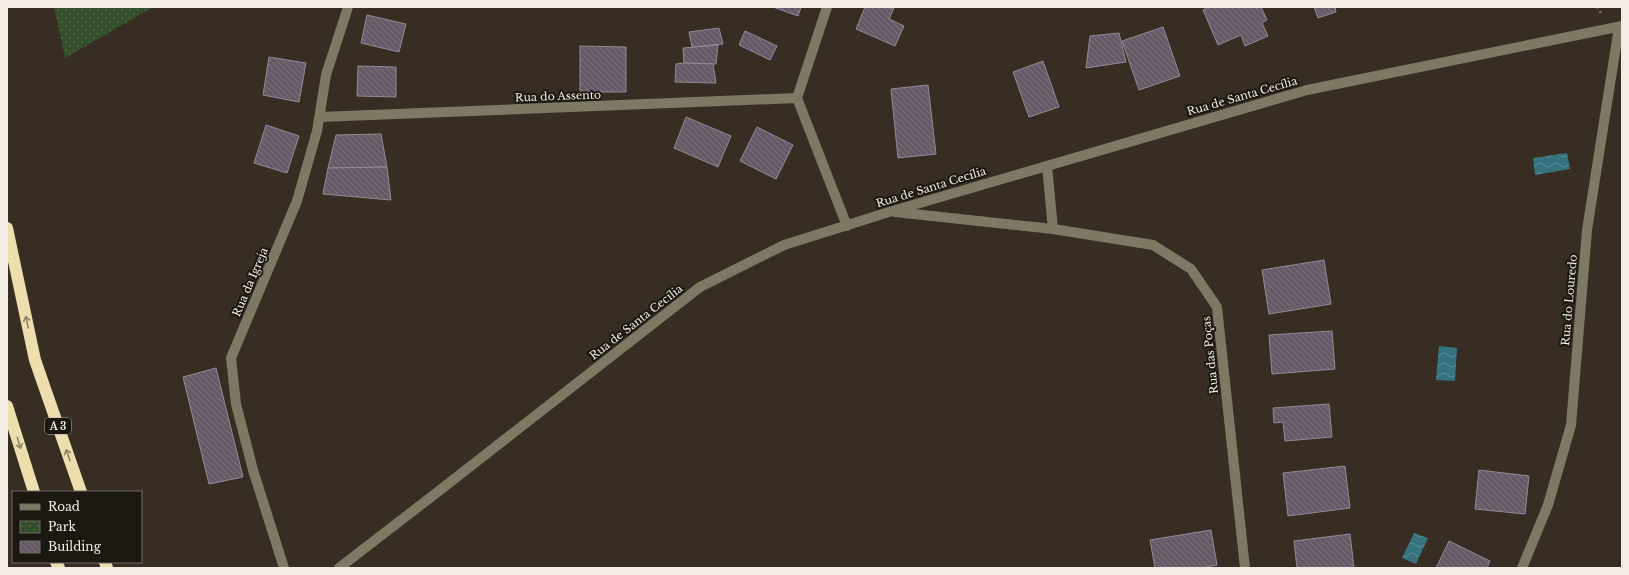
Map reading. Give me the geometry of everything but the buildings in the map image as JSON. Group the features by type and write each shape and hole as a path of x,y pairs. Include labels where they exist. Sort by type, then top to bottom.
{"highway":[{"name":"A 3","path":"7,228 35,360 81,491"},
{"path":"7,406 34,491"}],"street":[{"name":"Rua da Igreja","path":"284,568 253,470 236,404 231,358 298,201 317,131 326,75 348,7"},
{"path":"827,7 797,98 847,226"},
{"name":"Rua de Santa Cecília","path":"339,568 700,287 784,245 889,212 1307,90 1621,27"},
{"name":"Rua do Louredo","path":"1522,568 1548,505 1570,425 1587,230 1621,27"},
{"name":"Rua do Assento","path":"320,117 797,98"},
{"path":"1047,166 1053,229"},
{"name":"Rua das Poças","path":"889,212 1053,229 1153,245 1191,269 1217,307 1245,568"}],"green space":[{"path":"54,7 153,7 65,58"}],"water":[{"path":"1567,153 1570,169 1535,175 1533,158"},
{"path":"1439,346 1457,348 1455,381 1436,380"},
{"path":"1414,533 1428,538 1416,564 1402,558"}]}
